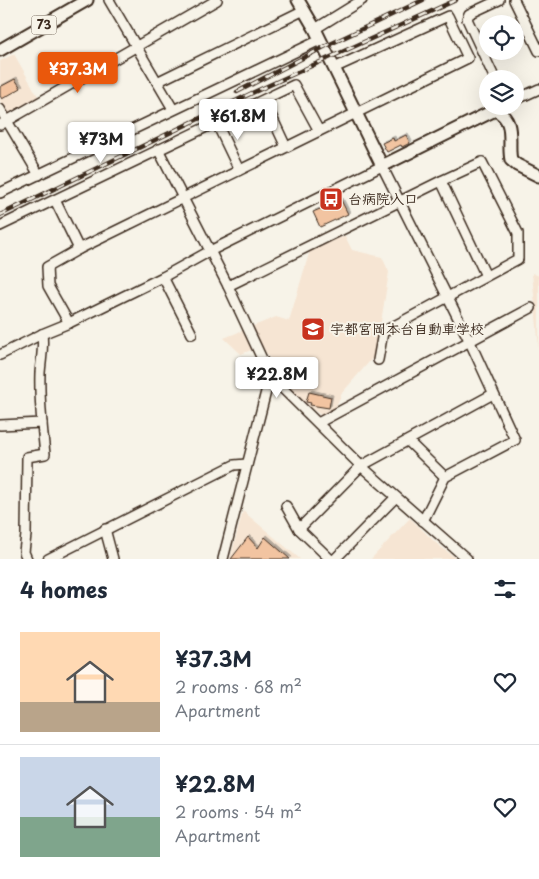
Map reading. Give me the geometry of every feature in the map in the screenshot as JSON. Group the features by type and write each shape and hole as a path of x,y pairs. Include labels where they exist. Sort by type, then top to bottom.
{"main road":[{"name":"73","path":"0,50 87,0"},
{"path":"301,5 318,35 382,166 485,115"},
{"path":"502,115 509,128 511,160 539,176"}],"street":[{"path":"109,0 173,109"},
{"path":"4,123 217,0"},
{"path":"0,193 173,109 318,35 362,0"},
{"path":"491,70 467,19 469,14 499,0"},
{"path":"514,0 539,51"},
{"path":"157,82 301,5"},
{"path":"69,323 48,286 47,267 79,249 468,58 448,16 334,68"},
{"path":"0,226 294,85 319,131"},
{"path":"524,96 539,88"},
{"path":"264,100 286,148"},
{"path":"0,109 4,123 39,175"},
{"path":"216,122 240,170"},
{"path":"158,149 228,286 270,376 361,466 467,559"},
{"path":"228,286 482,162 518,233 518,259 383,332 378,360"},
{"path":"0,355 163,277 210,251 382,166 470,342 515,440 445,477 423,521"},
{"path":"441,181 486,276"},
{"path":"55,200 79,249"},
{"path":"163,277 192,334"},
{"path":"318,424 531,308"},
{"path":"27,559 24,552 27,457 45,454 40,381 44,343 42,334"},
{"path":"222,559 270,376"},
{"path":"299,529 361,466 493,394"},
{"path":"0,425 42,423"},
{"path":"408,441 445,477"},
{"path":"48,559 104,529 234,465 247,464"},
{"path":"335,559 396,497"},
{"path":"286,506 299,529 330,559"},
{"path":"104,529 113,559"}],"shaded area":[{"path":"14,54 39,98 12,114 7,113 0,101 0,61"},
{"name":"宇都宮岡本台自動車学校","path":"345,236 352,250 382,257 389,272 376,354 342,393 335,409 322,416 301,401 281,376 262,346 241,354 224,338 276,317 289,321 310,250"},
{"path":"532,273 539,276 539,349"},
{"path":"243,511 300,559 230,559"},
{"path":"410,518 436,543 457,559 371,559"}],"building":[{"path":"15,79 21,88 2,99 0,87"},
{"path":"406,135 410,143 387,152 382,143 393,138 394,141"},
{"path":"341,200 348,214 320,227 313,212"},
{"path":"309,392 331,397 329,408 310,405 311,403 306,402"},
{"path":"248,537 258,548 265,537 290,559 231,559"}],"railway":[{"path":"237,92 324,47 423,0"},
{"path":"0,215 252,93 456,0"}],"place":[{"name":"台病院入口","path":"331,199"},
{"name":"宇都宮岡本台自動車学校","path":"313,329"}]}
